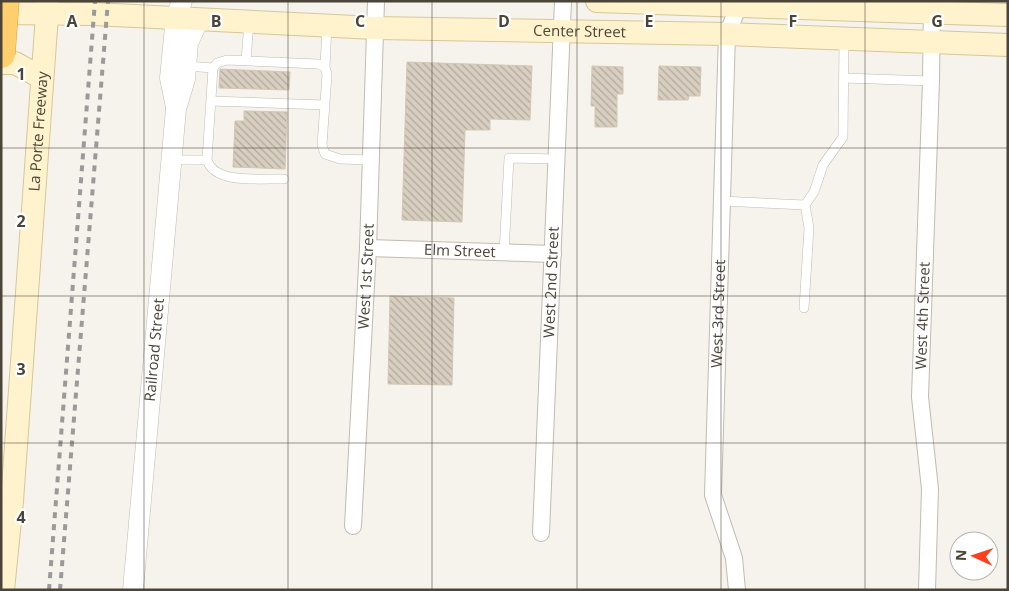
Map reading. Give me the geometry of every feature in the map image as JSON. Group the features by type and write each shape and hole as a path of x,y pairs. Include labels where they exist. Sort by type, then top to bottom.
{"highway":[{"path":"1,54 5,1"}],"main road":[{"name":"Center Street","path":"599,1 932,7 1008,15"},
{"name":"Center Street","path":"1,13 48,8 179,9 199,18 375,28 727,34 1008,45"},
{"name":"La Porte Freeway","path":"3,590 12,501 48,8"},
{"path":"1,62 15,63 42,78"}],"street":[{"name":"West 1st Street","path":"353,526 368,248 376,1"},
{"name":"West 2nd Street","path":"541,534 563,1"},
{"path":"727,34 740,4"},
{"name":"West 4th Street","path":"927,590 930,489 920,397 932,7"},
{"name":"Railroad Street","path":"176,109 170,78 179,9"},
{"name":"Railroad Street","path":"133,590 176,109 185,79 188,44 199,18"},
{"name":"West 3rd Street","path":"727,34 713,495 734,558 736,590"},
{"name":"Elm Street","path":"368,248 553,254"}],"lane":[{"path":"246,61 249,21"},
{"path":"327,25 325,67 327,74 322,145 325,154 340,159 371,160"},
{"path":"804,308 809,228 805,205 814,192 823,165 843,137 844,38"},
{"path":"284,179 226,177 216,174 209,168 207,160 213,68 217,63 227,60 318,64 325,67"},
{"path":"186,66 213,68"},
{"path":"844,78 931,82"},
{"path":"211,101 325,105"},
{"path":"504,253 509,158 557,159"},
{"path":"171,160 207,160"},
{"path":"722,201 805,205"}],"building":[{"path":"407,62 532,66 530,120 490,119 490,130 465,130 462,222 402,220"},
{"path":"592,66 623,67 623,94 617,94 617,127 595,127 595,106 591,106"},
{"path":"659,66 701,67 700,96 689,96 688,100 658,100"},
{"path":"220,69 290,72 289,90 219,88"},
{"path":"244,111 287,112 285,169 233,167 235,121 244,121"},
{"path":"390,296 454,298 452,385 388,384"}],"railway":[{"path":"49,590 95,1"},
{"path":"60,590 108,1"}]}
